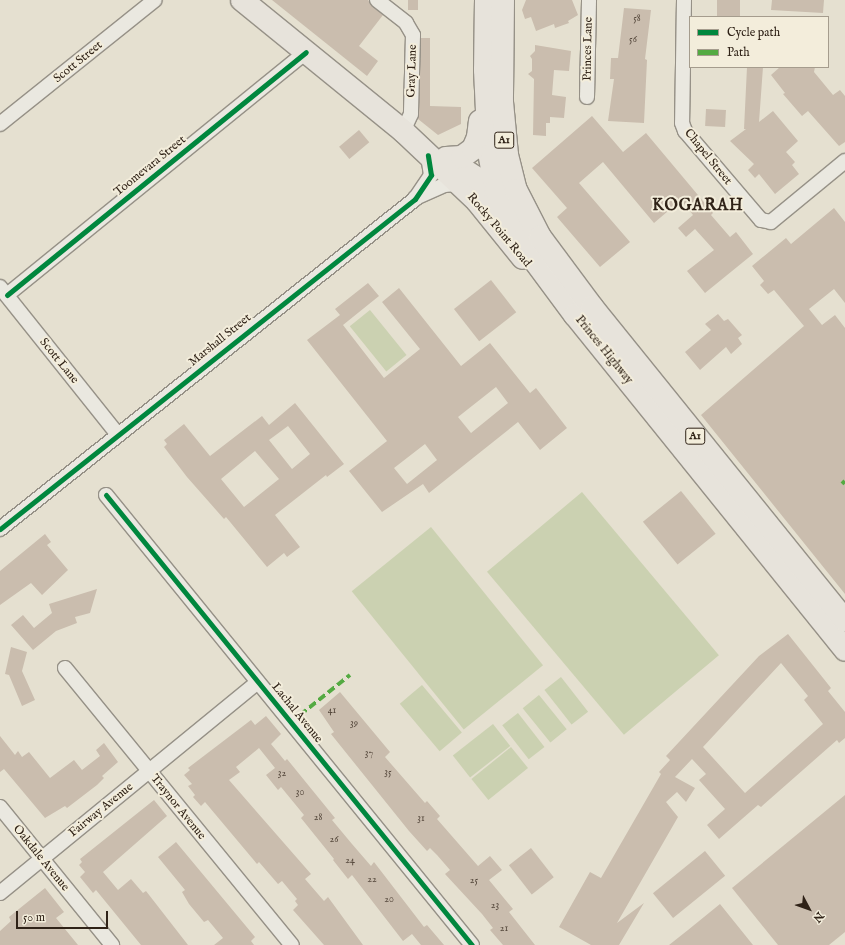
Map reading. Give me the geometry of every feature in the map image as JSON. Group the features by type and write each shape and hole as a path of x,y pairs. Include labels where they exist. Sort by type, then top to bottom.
{"main road":[{"name":"Rocky Point Road","path":"242,0 263,9 306,52 437,157 496,190 524,208"},
{"name":"Princes Highway","path":"486,0 485,70 489,152 496,190 520,241 575,315 845,650"},
{"name":"Princes Highway","path":"502,0 504,137 510,174 524,208 550,252 588,301 845,621"},
{"path":"437,157 468,154 477,143 485,70"},
{"name":"Rocky Point Road","path":"437,157 495,221 555,300 575,315"}],"street":[{"name":"Scott Street","path":"0,124 155,0"},
{"name":"Gray Lane","path":"377,0 406,23 413,35 410,114 403,131"},
{"name":"Princes Lane","path":"587,97 589,0"},
{"name":"Chapel Street","path":"684,0 682,124 685,131 760,220 771,222 845,161"},
{"name":"Toomevara Street","path":"3,291 306,52"},
{"name":"Marshall Street","path":"415,199 431,175 437,157"},
{"name":"Marshall Street","path":"0,529 415,199 444,185 460,184"},
{"name":"Scott Lane","path":"3,291 118,435"},
{"name":"Lachal Avenue","path":"106,495 472,945"},
{"name":"Traynor Avenue","path":"65,668 292,945"},
{"name":"Fairway Avenue","path":"0,893 258,682"},
{"name":"Oakdale Avenue","path":"0,807 112,945"}],"green space":[{"path":"370,310 407,355 386,371 350,326"},
{"path":"582,492 719,655 624,735 487,572"},
{"path":"431,527 543,665 464,730 352,591"},
{"path":"561,677 588,712 572,725 544,690"},
{"path":"422,685 462,732 440,751 400,704"},
{"path":"539,695 567,729 550,742 523,708"},
{"path":"518,713 544,747 529,759 502,725"},
{"path":"493,724 510,746 470,777 453,755"},
{"path":"511,747 528,768 488,800 471,779"}],"building":[{"path":"272,0 368,0 383,15 359,46 378,61 367,76"},
{"path":"408,0 418,0 418,10 408,10"},
{"path":"526,0 572,0 578,15 568,21 569,23 555,28 554,24 536,31 531,17 525,19 522,10"},
{"path":"717,0 740,0 740,16 717,16"},
{"path":"772,0 824,0 823,13 771,10"},
{"path":"624,8 651,10 645,59 647,60 644,123 608,121 614,79 610,79 611,58 618,58"},
{"path":"421,38 430,38 430,106 461,107 461,124 438,135 418,119"},
{"path":"535,45 571,51 569,71 554,70 552,95 566,97 564,118 550,117 550,123 546,123 546,136 533,135 534,79 528,74 532,71 532,59 530,56 535,51"},
{"path":"747,68 763,68 759,122 773,111 798,141 786,152 795,162 792,165 799,174 775,194 759,174 755,178 748,170 754,164 730,141 746,129 744,129"},
{"path":"779,68 815,68 814,72 833,95 840,90 845,96 845,142 839,146 808,111 802,116 783,94 785,93 771,75"},
{"path":"706,109 726,110 725,127 705,126"},
{"path":"592,116 623,152 646,133 713,213 711,215 730,237 736,232 753,254 705,293 687,271 714,250 695,229 686,237 678,228 693,215 681,200 654,223 603,162 579,183 630,242 600,267 557,217 567,208 532,168"},
{"path":"359,130 369,142 349,159 339,147"},
{"path":"834,208 845,222 845,303 834,289 809,309 822,325 835,315 845,328 845,594 701,415 804,326 774,290 768,294 760,285 764,281 752,266 786,238 791,244"},
{"path":"491,280 516,312 479,341 454,309"},
{"path":"368,283 379,296 343,325 384,378 420,349 382,302 399,288 461,366 490,343 530,393 536,388 567,428 540,450 518,422 429,493 423,484 382,512 349,471 387,441 307,340 340,315 335,309","holes":["496,387 508,403 471,433 458,417","425,444 437,460 407,484 394,468"]},
{"path":"718,314 724,321 728,319 742,335 738,338 742,344 731,354 726,347 700,370 685,352 711,330 705,324"},
{"path":"295,403 344,464 327,477 326,475 275,515 300,547 287,557 284,553 267,567 226,517 224,519 187,477 164,447 167,444 164,440 184,424 210,456 262,416 269,425","holes":["288,426 310,454 292,469 269,440","255,451 279,479 244,507 221,479"]},
{"path":"681,491 716,534 678,565 643,522"},
{"path":"45,534 51,542 47,545 68,570 42,595 31,583 0,605 0,571"},
{"path":"97,589 90,613 75,617 77,623 56,631 33,650 11,625 23,615 34,628 52,613 49,604"},
{"path":"788,634 831,688 828,691 845,712 845,738 839,743 837,740 761,807 758,805 719,839 707,825 725,809 699,780 706,774 692,759 675,777 695,788 686,802 677,792 666,802 678,817 617,923 644,903 619,945 591,945 559,927 590,872 601,878 661,774 659,772 670,760 666,756 759,656","holes":["781,663 808,696 804,700 823,724 745,793 703,747"]},
{"path":"11,647 27,652 22,671 35,700 22,706 9,675 5,674"},
{"path":"340,692 390,752 385,757 425,803 427,801 440,816 437,819 478,866 490,856 502,870 489,880 513,909 509,912 535,945 503,945 490,930 493,928 482,914 445,874 450,870 430,848 427,851 409,831 331,734 334,732 319,710"},
{"path":"266,716 281,734 271,744 285,761 287,759 335,818 332,820 352,844 371,866 374,862 424,927 427,925 444,945 421,945 412,934 403,941 352,875 348,879 301,818 304,815 281,787 278,790 266,775 275,768 259,748 236,767 240,772 229,780 311,874 305,879 324,901 328,897 363,945 324,945 293,910 298,905 295,901 297,899 282,881 278,884 259,862 257,864 205,802 201,806 193,797 195,795 188,786 192,784 184,775 190,770 188,768 251,720 255,725"},
{"path":"0,736 15,755 18,751 22,757 29,752 50,778 74,760 82,770 100,756 96,750 104,743 118,762 102,776 104,778 97,785 67,808 65,806 45,818 4,769 0,772"},
{"path":"845,795 845,932 829,945 778,945 732,888"},
{"path":"154,800 167,816 103,872 118,890 131,879 143,893 146,891 188,945 141,945 96,890 93,893 80,877 85,872 79,865 82,862 80,859"},
{"path":"176,842 255,937 251,941 254,945 214,945 223,938 208,920 204,922 189,904 182,892 185,890 158,857"},
{"path":"531,848 554,877 532,894 509,865"},
{"path":"705,851 725,876 673,918 653,893"},
{"path":"45,888 64,912 56,918 78,945 0,945 0,931 11,921 9,917"},
{"path":"720,904 753,945 669,945 688,930"}],"marked path":[{"path":"842,481 845,484"},
{"path":"300,715 350,675"}],"cycle path":[{"path":"7,295 306,52"},
{"path":"0,529 415,199 431,175 428,155"},
{"path":"106,495 472,945"}],"district":[{"name":"KOGARAH","path":"698,206"}]}
